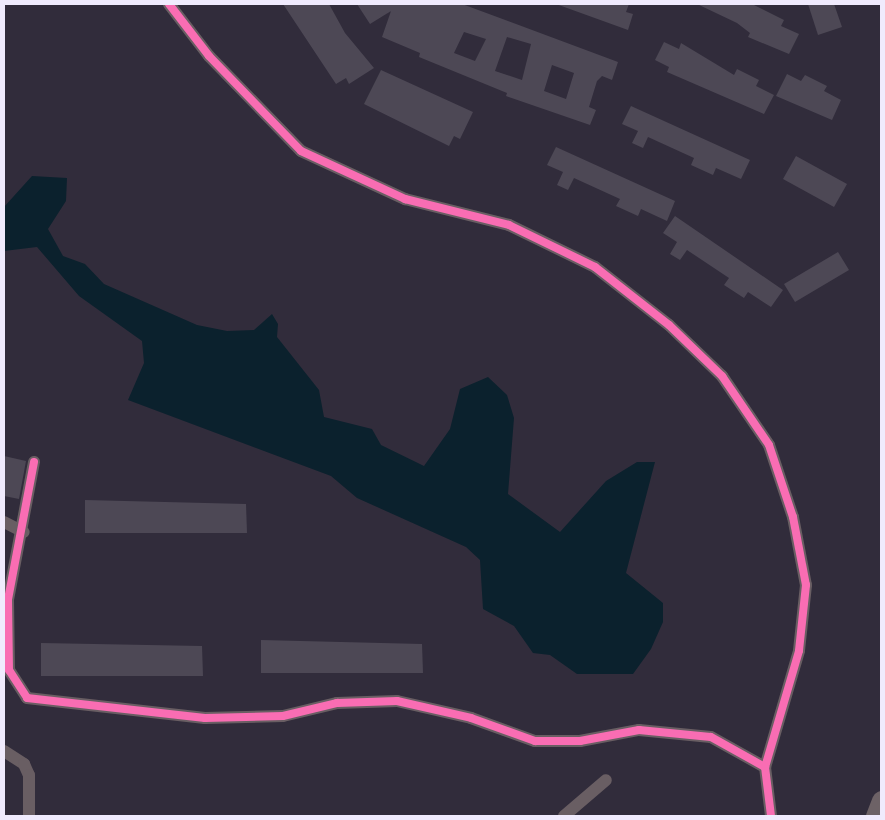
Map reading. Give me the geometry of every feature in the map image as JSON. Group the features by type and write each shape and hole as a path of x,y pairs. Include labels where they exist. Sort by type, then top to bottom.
{"street":[{"path":"168,4 209,56 301,151 405,199 509,225 595,267 669,325 722,376 769,445 793,517 806,585 799,651 766,767 771,816"},
{"path":"34,462 24,532 8,599 6,634 9,670 27,698 205,718 283,716 338,703 397,701 471,718 536,741 580,741 639,730 711,737 766,767"},
{"path":"4,522 24,532"},
{"path":"4,751 24,764 29,775 28,816"},
{"path":"564,816 606,780"},
{"path":"875,816 881,800"}],"water":[{"path":"32,176 67,178 66,201 48,229 63,256 85,264 104,284 197,325 227,331 254,330 272,314 278,324 277,337 319,390 324,417 372,429 381,445 424,466 450,429 460,389 488,377 507,395 514,418 508,494 560,532 606,481 637,462 655,462 626,573 663,603 663,622 651,649 633,674 577,674 550,655 533,653 514,626 483,609 480,560 466,547 357,498 331,476 128,400 144,363 142,341 79,296 37,247 4,251 4,207"}],"building":[{"path":"283,4 329,4 345,33 374,68 349,84 346,78 336,84"},
{"path":"357,4 462,4 618,62 612,80 602,76 597,81 589,107 596,110 590,125 506,96 507,93 419,57 420,53 382,37 391,11 370,24","holes":["464,32 486,39 475,61 454,53","507,37 531,44 522,80 495,71","552,65 574,73 566,99 544,91"]},
{"path":"556,4 629,4 626,12 633,14 628,30"},
{"path":"697,4 752,4 784,20 781,26 799,34 789,54 748,37 750,33 737,23"},
{"path":"808,4 834,4 842,27 818,35"},
{"path":"664,42 679,49 681,43 734,75 737,69 759,80 756,86 774,95 764,114 667,72 669,67 655,60"},
{"path":"381,70 473,112 460,139 454,136 449,146 364,104"},
{"path":"787,74 801,81 805,75 827,86 824,91 841,100 832,120 776,96"},
{"path":"631,106 750,160 741,179 716,168 713,175 691,165 694,158 648,137 643,148 632,143 638,131 622,124"},
{"path":"556,147 675,201 667,221 641,209 638,216 616,206 620,199 574,178 568,190 557,185 563,172 547,165"},
{"path":"796,156 847,184 834,207 783,179"},
{"path":"675,216 783,290 771,307 748,292 744,298 724,285 729,278 687,250 680,260 670,254 677,242 663,233"},
{"path":"838,252 849,270 795,302 784,284"},
{"path":"4,456 26,461 19,499 4,496"},
{"path":"85,500 246,504 247,533 85,533"},
{"path":"261,640 422,644 423,673 261,673"},
{"path":"41,643 202,646 203,676 41,676"}],"cycle path":[{"path":"169,4 209,56 301,151 405,199 509,225 595,267 669,325 722,376 769,445 793,517 806,585 799,651 765,767 771,816"},
{"path":"34,462 8,599 9,670 27,698 205,718 283,716 337,703 397,701 471,718 535,741 580,741 639,730 711,737 765,767"}]}
